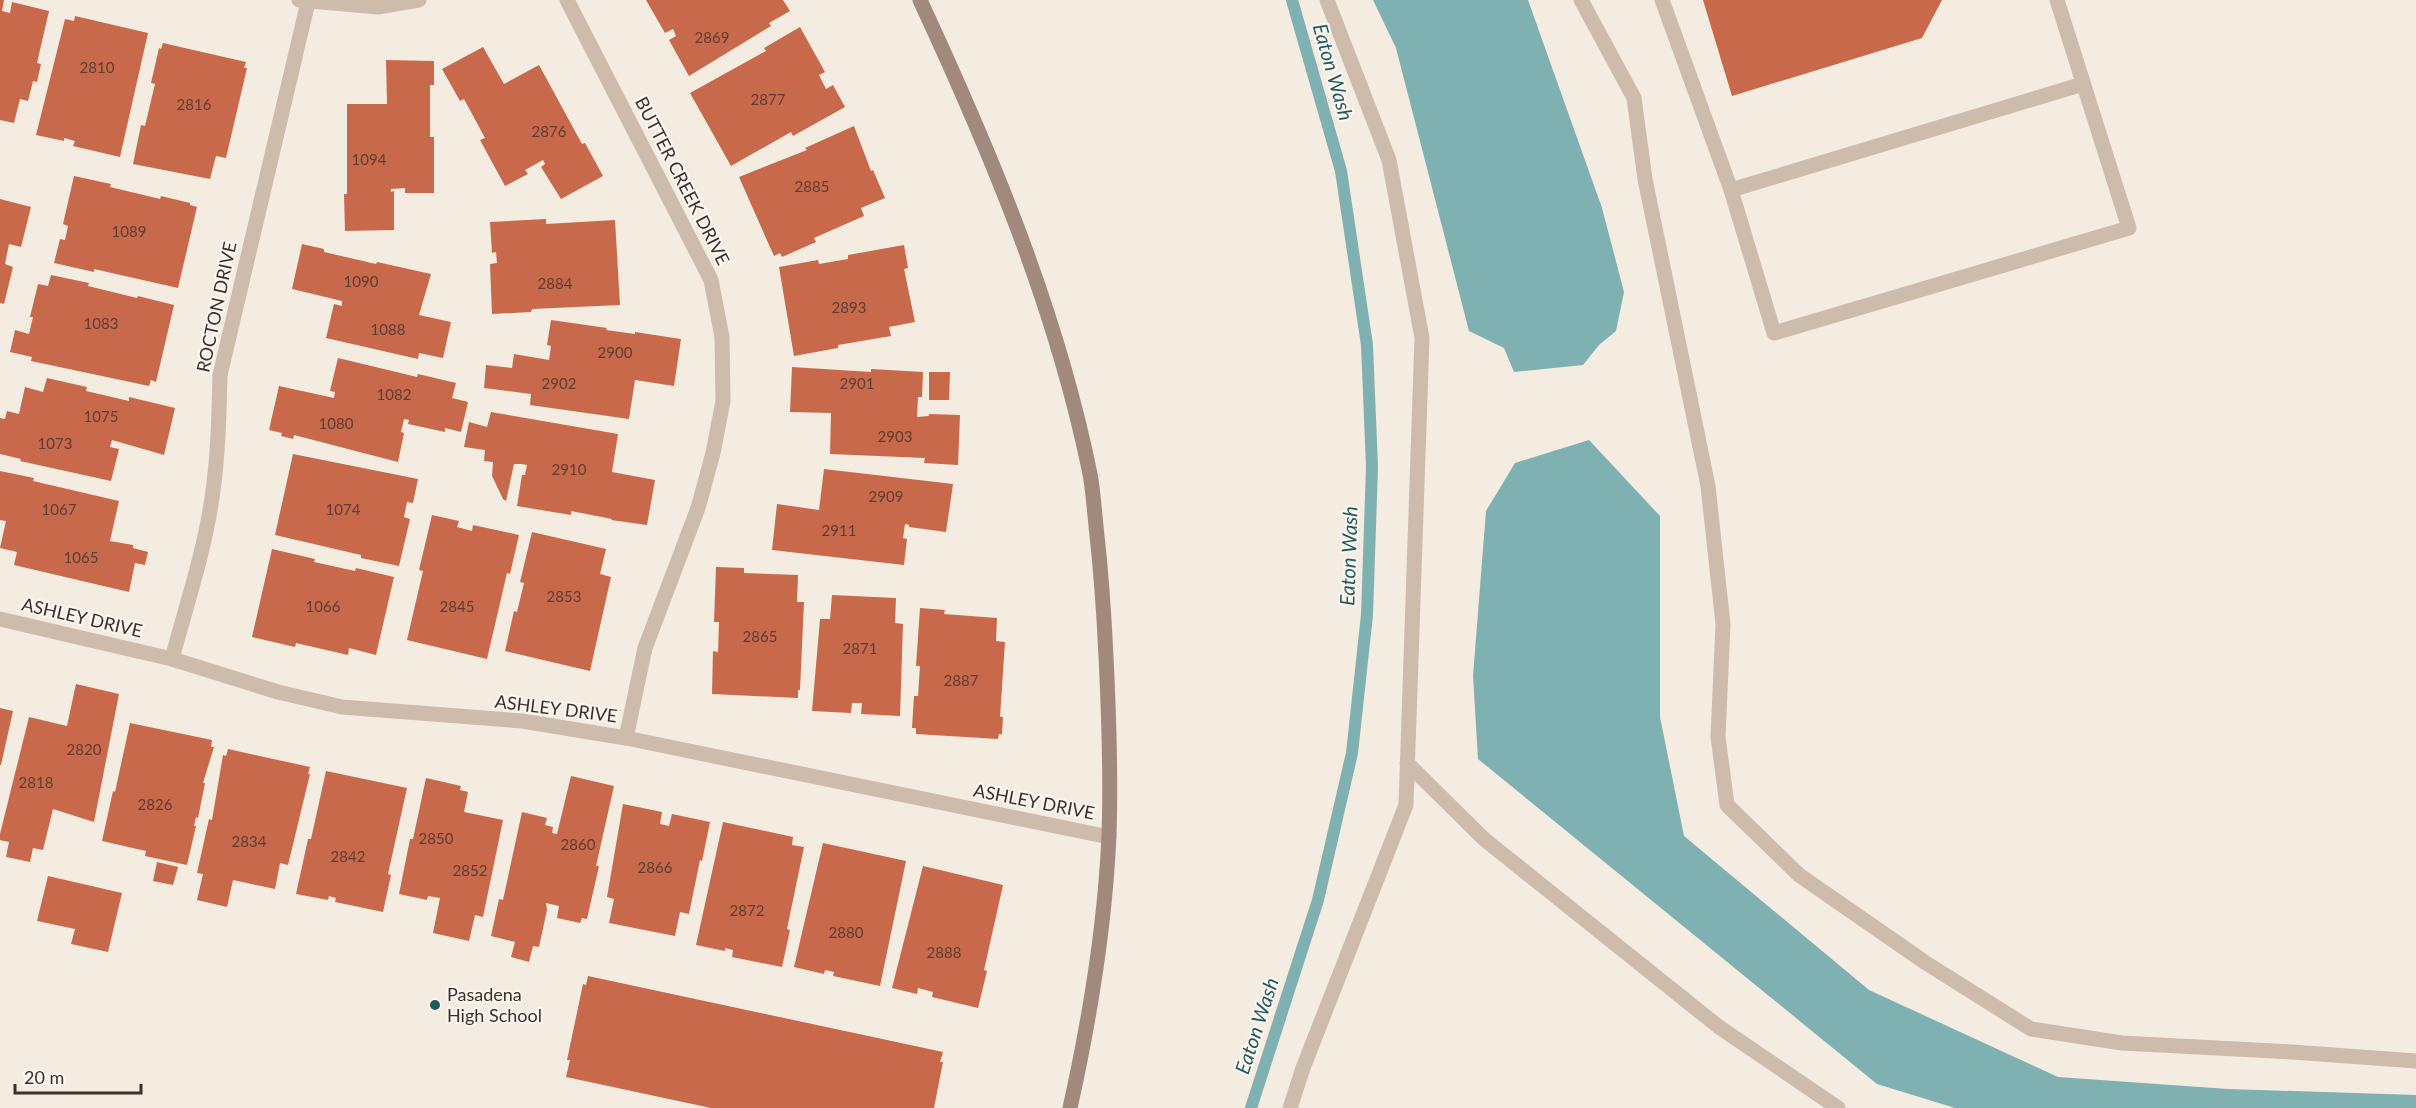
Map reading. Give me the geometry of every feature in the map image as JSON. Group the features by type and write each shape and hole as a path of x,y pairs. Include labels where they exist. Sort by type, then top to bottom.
{"main road":[{"path":"920,0 968,103 1020,233 1064,366 1090,471 1104,592 1110,741 1109,837 1100,942 1084,1046 1070,1108"}],"street":[{"path":"303,1 378,7 419,0"},
{"name":"BUTTER CREEK DRIVE","path":"567,0 711,280 722,337 723,401 713,453 698,507 645,648 626,738"},
{"path":"1290,1108 1303,1068 1406,805 1422,338 1389,160 1327,0"},
{"path":"1581,0 1634,98 1645,179 1708,486 1723,624 1718,736 1727,805 1799,875 1926,963 2031,1029 2122,1043 2416,1061"},
{"path":"1662,0 1731,190 1774,333 2129,228 2056,0"},
{"name":"ROCTON DRIVE","path":"172,659 199,560 212,499 220,375 303,1"},
{"path":"1731,190 2083,84"},
{"name":"ASHLEY DRIVE","path":"0,619 172,659 278,692 342,707 522,722 626,738 1109,837"},
{"path":"1407,763 1484,839 1520,868 1719,1027 1838,1108"}],"water":[{"path":"1373,0 1528,0 1602,208 1624,292 1616,331 1599,345 1583,365 1514,372 1504,348 1469,331 1396,48"},
{"path":"1589,440 1660,516 1660,717 1684,836 1869,990 2058,1077 2228,1089 2416,1095 2416,1108 1955,1108 1877,1084 1478,759 1473,676 1486,511 1515,463"}],"building":[{"path":"0,0 4,0 2,11 10,13 12,2 49,11 37,63 41,64 37,82 33,81 28,101 20,99 14,123 0,120"},
{"path":"646,0 783,0 790,11 769,23 771,26 689,76 669,40 676,36 673,29 665,33"},
{"path":"1703,0 1942,0 1922,38 1732,96"},
{"path":"75,16 148,33 120,157 73,146 75,141 64,138 64,141 36,135 65,19 74,21"},
{"path":"800,27 825,72 819,75 826,89 833,85 845,107 793,136 791,132 731,166 690,93 766,51 764,48"},
{"path":"163,43 246,62 244,68 247,68 226,158 216,156 210,179 133,164 141,125 145,126 155,84 151,83 159,48 161,49"},
{"path":"483,47 504,84 539,65 582,144 585,143 603,176 561,199 541,167 545,164 543,160 525,170 528,174 505,186 480,140 485,138 464,99 460,101 442,69"},
{"path":"386,60 434,61 434,85 430,85 430,137 434,137 434,193 405,193 405,188 391,189 391,192 394,191 394,230 345,231 347,104 387,104"},
{"path":"854,126 871,171 873,170 885,198 861,208 864,216 814,238 816,242 782,257 780,253 774,256 739,177 807,150 805,148"},
{"path":"74,176 111,184 110,187 160,199 161,196 190,203 197,207 178,288 94,269 94,272 54,263 60,239 65,240 68,226 63,224"},
{"path":"0,199 31,207 21,247 9,244 5,264 13,267 4,304 0,303"},
{"path":"546,219 546,224 615,220 620,305 532,309 531,312 492,314 490,264 497,263 496,252 492,253 490,222"},
{"path":"302,244 324,249 324,252 431,274 419,315 451,322 443,358 419,353 418,359 326,338 334,304 342,306 342,301 292,289"},
{"path":"904,245 908,268 904,269 915,322 889,327 891,336 838,345 838,348 794,356 779,267 818,260 819,264 848,259 848,255"},
{"path":"51,275 89,283 88,286 137,298 138,296 174,305 156,382 151,380 149,386 31,361 32,357 10,352 15,330 29,334 33,317 30,317 38,284 48,286"},
{"path":"551,320 607,328 606,330 681,339 674,386 635,380 629,419 530,405 531,394 484,388 486,365 512,368 514,354 549,360 551,346 547,345"},
{"path":"338,358 417,377 418,374 456,383 452,398 468,402 461,432 445,428 445,432 408,424 409,420 404,419 401,432 404,433 398,462 294,435 293,439 269,430 279,386 334,398 335,392 330,391"},
{"path":"792,367 871,372 871,369 923,372 922,397 918,397 917,417 929,416 929,414 960,415 958,465 924,463 925,458 830,454 831,413 790,412"},
{"path":"929,372 950,372 949,400 929,400"},
{"path":"47,378 87,387 86,391 129,401 129,397 175,408 164,455 112,440 110,447 119,449 111,481 20,461 21,459 0,454 0,418 5,419 7,411 19,414 25,387 43,392"},
{"path":"491,412 618,434 612,472 655,480 647,525 571,511 571,515 517,506 522,475 525,475 527,465 522,464 514,464 506,501 503,499 492,476 493,462 484,461 485,450 464,447 469,422 487,427"},
{"path":"293,454 418,479 413,503 407,502 404,517 410,519 399,566 275,535"},
{"path":"824,469 953,484 946,532 909,527 905,524 903,538 907,539 904,565 772,550 777,504 819,510"},
{"path":"0,471 119,501 110,541 133,545 133,548 148,552 145,565 135,563 129,592 14,565 17,552 0,548 6,521 0,520"},
{"path":"432,515 459,521 457,527 472,531 473,525 519,535 510,574 507,573 487,659 407,640 423,571 419,570"},
{"path":"532,532 606,549 600,574 611,577 590,671 505,651 514,611 517,612 524,583 520,582"},
{"path":"272,549 315,559 314,562 355,571 356,568 394,577 376,655 349,648 348,655 296,643 295,647 252,637"},
{"path":"716,567 744,568 744,573 798,575 797,602 804,602 798,698 712,694 713,651 718,652 719,622 714,622"},
{"path":"832,595 896,598 895,623 903,624 900,716 861,714 862,703 852,703 851,713 812,711 820,619 830,619"},
{"path":"920,608 945,610 944,614 997,618 996,641 1005,642 1000,717 1003,717 1002,734 999,734 998,739 916,734 916,728 912,728 914,696 918,696 920,666 916,666"},
{"path":"76,684 119,694 94,822 53,809 43,850 33,848 30,862 6,857 9,842 0,840 0,834 29,717 67,726"},
{"path":"0,708 13,711 1,765 0,765"},
{"path":"130,723 212,740 211,747 214,747 203,783 205,783 187,865 145,856 146,851 102,841"},
{"path":"228,749 310,767 308,774 310,774 288,865 280,863 275,889 233,880 227,907 197,900 203,874 197,873 209,819 212,820 223,755 226,756"},
{"path":"326,771 407,788 388,874 391,875 383,912 335,902 336,898 329,896 328,900 296,894"},
{"path":"571,776 614,786 587,919 582,918 580,923 557,918 559,906 546,903 547,910 539,947 533,946 529,962 511,957 515,942 491,936 499,899 503,900 522,812 547,818 545,825 553,827 552,833 557,834"},
{"path":"426,778 461,786 460,790 468,792 464,812 503,820 483,917 475,915 469,941 433,933 440,898 428,896 427,900 399,894"},
{"path":"623,804 662,812 660,824 669,826 672,814 710,822 689,914 680,912 675,936 609,923 614,899 607,897"},
{"path":"723,822 793,837 792,845 804,847 787,929 790,930 782,967 732,957 733,950 725,948 725,951 696,945"},
{"path":"823,843 906,861 880,986 833,976 834,972 825,970 824,974 794,967"},
{"path":"157,862 178,867 173,885 153,881"},
{"path":"923,866 1003,885 978,1008 932,997 933,992 918,988 917,994 892,988"},
{"path":"48,876 122,893 108,952 71,944 75,929 37,921"},
{"path":"588,976 943,1052 934,1108 711,1108 566,1077 570,1060 567,1060 583,984 586,985"}],"waterway":[{"name":"Eaton Wash","path":"1251,1108 1318,900 1352,753 1367,615 1372,467 1367,345 1341,171 1292,0"}],"place":[{"name":"Pasadena High School","path":"435,1005"}]}
